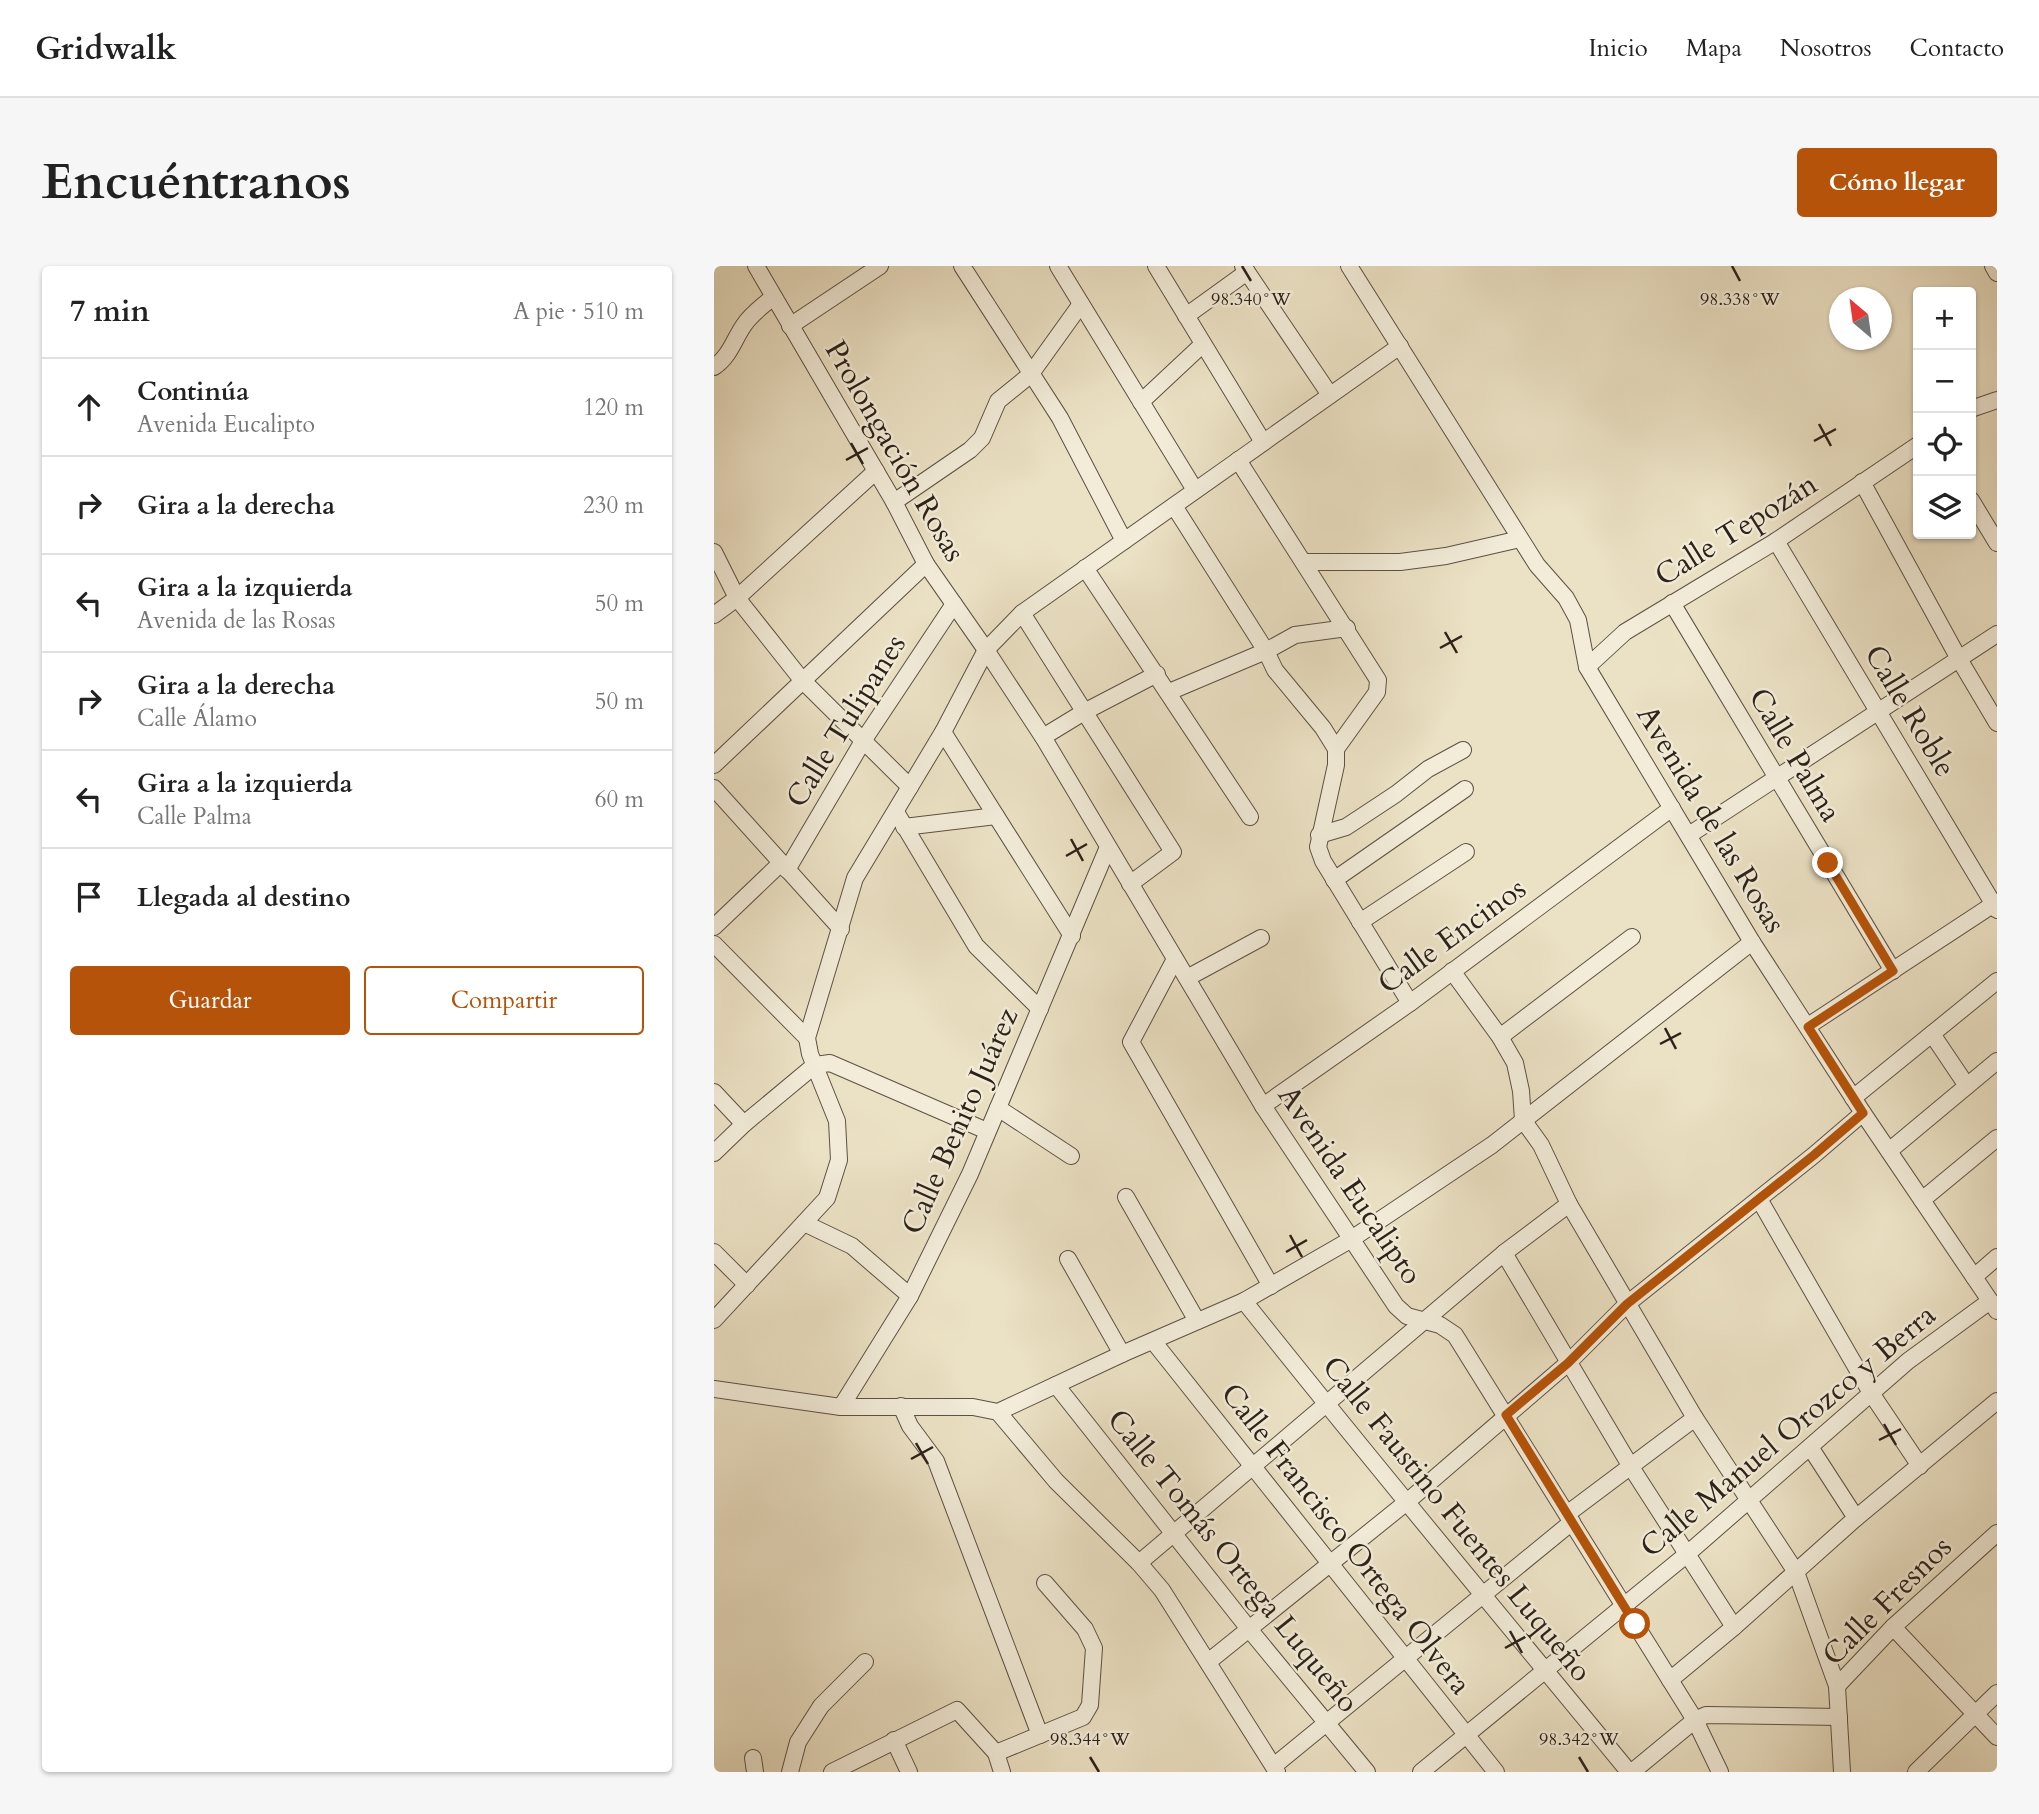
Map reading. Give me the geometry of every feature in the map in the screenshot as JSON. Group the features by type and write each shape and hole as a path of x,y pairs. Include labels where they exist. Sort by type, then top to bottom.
{"street":[{"path":"790,326 880,266"},
{"path":"962,266 1060,418 1124,541"},
{"path":"1156,266 1262,442"},
{"name":"Avenida de las Rosas","path":"1349,266 1520,539 1544,574 1566,598 1578,620 1587,667 1752,942 1853,1098 1994,1306"},
{"path":"1993,266 1997,273"},
{"path":"1186,316 1245,269 1330,395"},
{"name":"Prolongación Rosas","path":"759,271 894,502 926,564 986,650"},
{"path":"1066,271 1081,304 1195,490"},
{"path":"714,367 729,354 743,326 752,315 773,297"},
{"path":"894,502 970,450 982,438 998,401 1030,375 1081,304"},
{"path":"1141,402 1203,344"},
{"path":"807,1038 855,878 943,732 986,650 1022,613 1400,346"},
{"path":"1976,407 1997,400"},
{"name":"Calle Tepozán","path":"1587,667 1625,632 1776,541 1913,447"},
{"path":"1238,460 1378,680 1377,692 1336,748"},
{"path":"714,615 737,598 876,471"},
{"path":"1862,482 1997,723"},
{"path":"1174,506 1266,651 1275,670 1336,748 1336,765 1319,835 1318,846 1322,861 1410,1003"},
{"path":"1976,508 1997,543"},
{"path":"1304,562 1400,562 1446,556 1520,539"},
{"name":"Calle Roble","path":"1776,541 1996,906"},
{"path":"714,552 737,598 802,680 910,787"},
{"path":"714,765 926,564"},
{"path":"1086,568 1134,645 1157,674 1250,817"},
{"name":"Calle Palma","path":"1672,603 1893,971"},
{"name":"Calle Tulipanes","path":"714,927 784,866 954,604"},
{"path":"1022,613 1172,852 1130,884"},
{"path":"1169,692 1266,651 1296,635 1347,628"},
{"path":"1689,835 1997,634"},
{"name":"Avenida Eucalipto","path":"986,650 1043,737 1263,1106 1350,1240 1396,1306 1408,1316 1440,1325 1455,1335 1695,1720 1720,1772"},
{"path":"1043,737 1157,674"},
{"path":"943,732 1072,936"},
{"path":"1319,835 1346,827 1428,769 1463,750"},
{"path":"714,789 841,929"},
{"path":"1334,880 1465,789"},
{"name":"Calle Encinos","path":"1263,1106 1410,1003 1672,808"},
{"path":"896,812 976,946 1040,1009"},
{"path":"904,827 996,816"},
{"name":"Calle Benito Juárez","path":"841,1407 910,1296 970,1174 1108,847"},
{"path":"1360,922 1466,852"},
{"path":"1808,1027 1996,906"},
{"path":"1500,1037 1632,937"},
{"path":"1187,978 1261,938"},
{"path":"714,1389 841,1407 973,1407 998,1412 1244,1301 1350,1240 1492,1145 1752,942"},
{"path":"714,944 807,1038 837,1121 839,1160 827,1198 714,1320"},
{"path":"1175,959 1131,1042 1271,1286"},
{"path":"1452,971 1500,1037 1515,1063 1521,1091 1523,1121 1541,1145 1569,1204 1696,1418 1796,1572 1838,1686"},
{"path":"1853,1098 1997,981"},
{"path":"1932,1034 1967,1086"},
{"path":"1889,1150 1997,1061"},
{"path":"714,1153 744,1124 815,1065 830,1063 987,1131"},
{"path":"714,1092 744,1124"},
{"path":"998,1108 1071,1156"},
{"path":"1208,1662 1408,1501 1568,1363 1627,1304 1863,1113"},
{"path":"1922,1200 1997,1138"},
{"path":"1126,1197 1198,1321"},
{"path":"1759,1199 1871,1393 1920,1465"},
{"path":"1139,1563 1504,1253 1569,1204"},
{"path":"804,1223 852,1246 910,1296"},
{"path":"714,1252 747,1285"},
{"path":"1504,1253 1631,1467 1734,1628"},
{"path":"1974,1277 1997,1257"},
{"path":"1068,1259 1122,1354"},
{"name":"Calle Faustino Fuentes Luqueño","path":"1244,1301 1325,1404 1630,1772"},
{"name":"Calle Manuel Orozco y Berra","path":"1421,1772 1686,1555 1908,1361 1994,1306"},
{"name":"Calle Francisco Ortega Olvera","path":"1153,1341 1496,1772"},
{"name":"Calle Tomás Ortega Luqueño","path":"1056,1385 1249,1629 1367,1772"},
{"path":"1670,1680 1734,1628 1856,1518 1997,1401"},
{"path":"901,1406 910,1426 936,1461 1040,1735"},
{"path":"998,1412 1056,1480 1139,1563 1162,1590 1276,1769 1326,1723 1482,1595 1569,1518 1696,1418"},
{"path":"1810,1447 1856,1518"},
{"name":"Calle Fresnos","path":"1842,1772 1838,1686 1894,1627 1997,1533"},
{"path":"996,1753 1083,1717 1090,1705 1094,1648 1085,1629 1045,1583"},
{"path":"1894,1627 1997,1737"},
{"path":"789,1772 798,1742 821,1706 864,1662"},
{"path":"1916,1772 1997,1693"},
{"path":"832,1772 957,1710 996,1753 1002,1772"},
{"name":"Calle Fresnos","path":"1695,1720 1706,1715 1839,1717"},
{"path":"1630,1772 1695,1720"},
{"path":"894,1740 909,1772"}],"route":[{"path":"1635,1624 1506,1415 1568,1363 1627,1304 1863,1113 1808,1027 1893,971 1828,863"}]}
